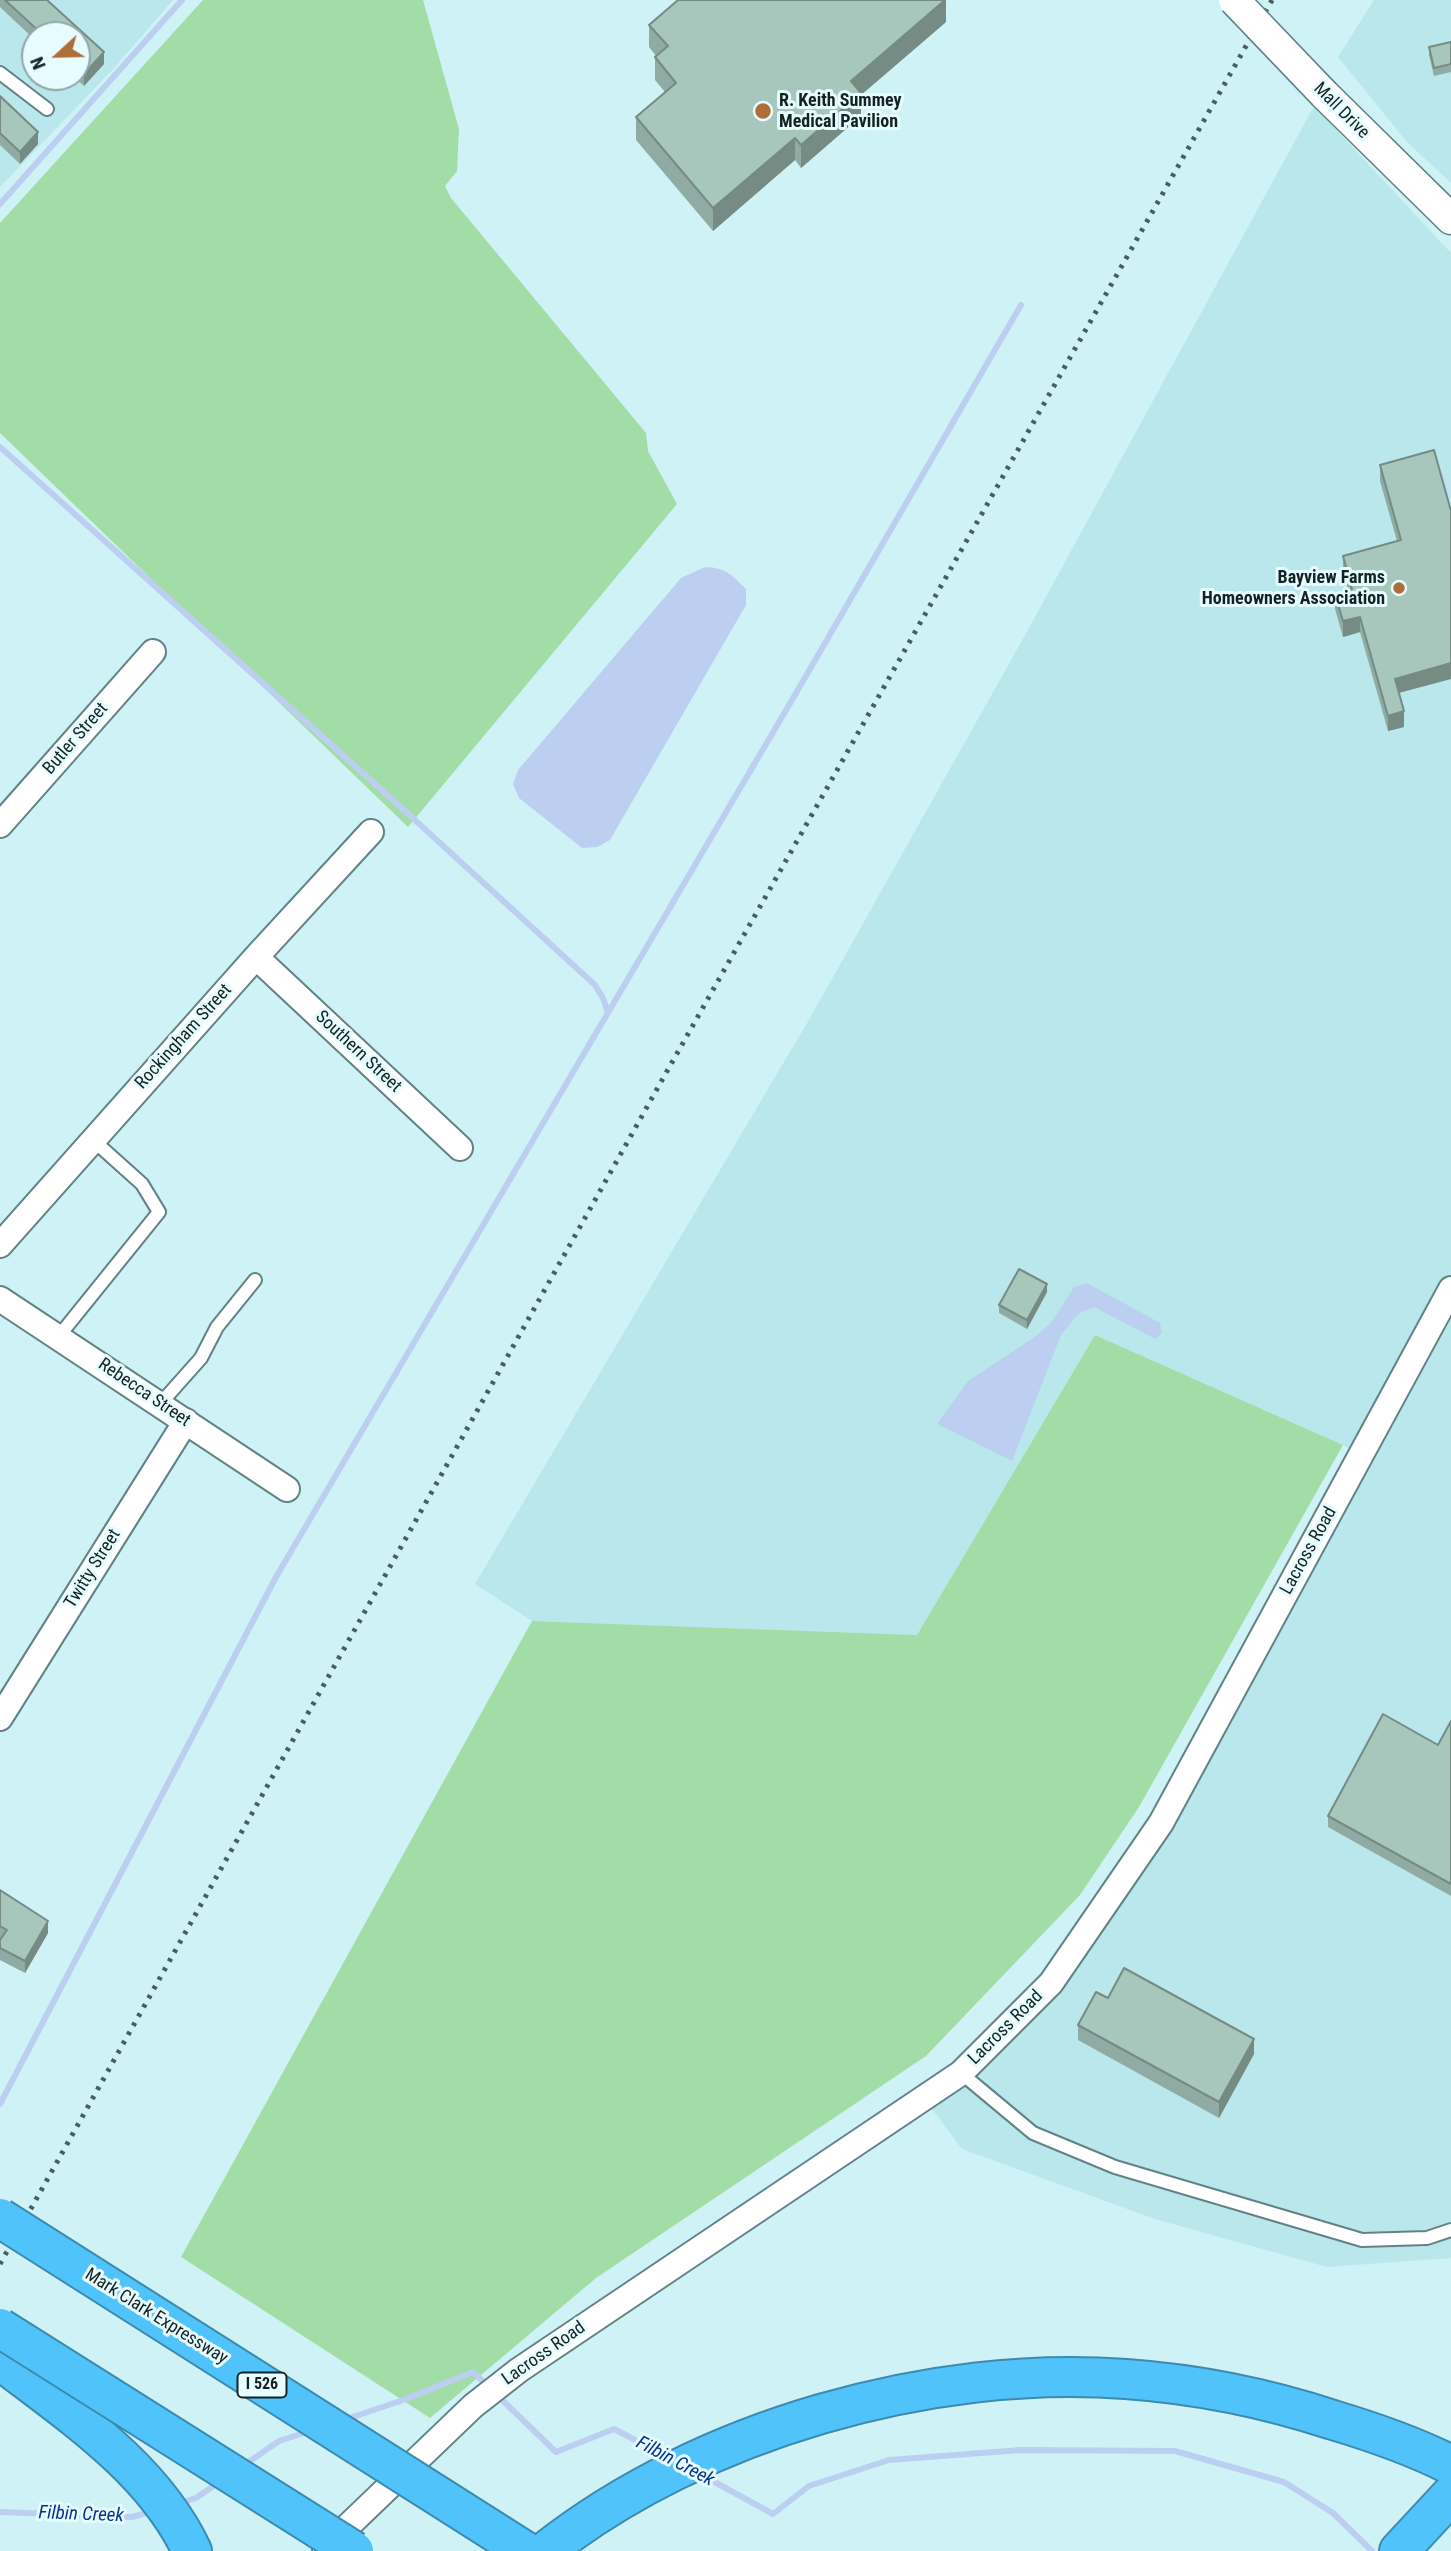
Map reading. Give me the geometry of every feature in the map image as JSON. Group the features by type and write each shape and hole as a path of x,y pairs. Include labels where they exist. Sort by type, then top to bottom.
{"highway":[{"name":"Mark Clark Expressway","path":"0,2218 525,2551"},
{"path":"0,2328 354,2551"},
{"path":"0,2360 126,2462 161,2501 192,2551"},
{"path":"546,2551 638,2490 690,2462 755,2436 879,2398 1001,2380 1053,2377 1124,2379 1194,2386 1291,2406 1374,2433 1451,2465"},
{"path":"1407,2543 1451,2495"}],"street":[{"name":"Mall Drive","path":"1234,0 1324,94 1451,219"},
{"name":"Butler Street","path":"0,825 153,652"},
{"name":"Rockingham Street","path":"0,1245 371,832"},
{"name":"Southern Street","path":"256,957 460,1148"},
{"name":"Lacross Road","path":"321,2551 473,2406 519,2370 961,2073 1051,1983 1161,1823 1451,1289"},
{"name":"Rebecca Street","path":"0,1299 161,1403 287,1489"},
{"name":"Twitty Street","path":"0,1718 186,1421"}],"lane":[{"path":"0,73 47,109"},
{"path":"59,1336 159,1212 142,1184 93,1139"},
{"path":"161,1403 201,1358 217,1327 255,1280"},
{"path":"961,2073 1033,2133 1115,2167 1362,2240 1427,2238 1451,2230"}],"shaded area":[{"path":"0,0 173,0 115,67 0,187"},
{"path":"1374,0 1451,0 1451,183 1407,142 1338,57"},
{"path":"1314,106 1451,253 1451,2258 1327,2267 1155,2219 962,2149 923,2097 1051,1983 1161,1823 1360,1455 1095,1335 917,1635 532,1621 475,1584 810,1018 1024,637"},
{"path":"705,567 723,570 736,579 746,589 746,605 610,840 597,847 582,848 519,798 513,784 518,770 681,578"},
{"path":"1087,1283 1160,1323 1162,1333 1155,1339 1094,1307 1078,1314 1061,1335 1012,1461 937,1424 968,1381 1036,1336 1051,1323 1074,1287"}],"green space":[{"path":"203,0 423,0 459,129 457,171 445,186 451,198 646,433 648,451 677,504 408,827 0,433 0,223"},
{"path":"1095,1335 1343,1445 1139,1807 1080,1895 926,2056 596,2278 430,2418 181,2257 532,1621 917,1635"}],"building":[{"path":"5,0 47,0 70,21 28,21"},
{"name":"R. Keith Summey Medical Pavilion","path":"678,0 945,0 851,81 861,93 801,145 795,138 713,208 636,117 676,83 655,57 668,46 649,25"},
{"path":"91,40 104,52 91,66"},
{"path":"1451,42 1451,64 1434,68 1429,47"},
{"path":"0,96 38,132 20,152 0,133"},
{"name":"Bayview Farms Homeowners Association","path":"1434,450 1451,511 1451,663 1395,679 1404,711 1388,716 1360,617 1343,621 1335,594 1352,589 1343,556 1401,540 1380,465"},
{"path":"1019,1269 1047,1284 1027,1320 999,1305"},
{"path":"1383,1714 1438,1745 1451,1721 1451,1884 1328,1816"},
{"path":"0,1890 48,1921 25,1961 0,1948 0,1940 7,1930 0,1926"},
{"path":"1124,1968 1254,2039 1219,2102 1078,2025 1096,1992 1108,1998"}],"waterway":[{"path":"0,204 182,0"},
{"path":"0,2104 276,1577 1021,305"},
{"path":"0,447 595,985 608,1013"},
{"name":"Filbin Creek","path":"344,2420 473,2372 489,2387"},
{"name":"Filbin Creek","path":"497,2395 556,2452 614,2429 668,2457"},
{"name":"Filbin Creek","path":"243,2466 279,2441 310,2431"},
{"name":"Filbin Creek","path":"700,2474 773,2514 809,2486 889,2460 1021,2450 1175,2451 1284,2482 1333,2513 1372,2551"},
{"name":"Filbin Creek","path":"180,2503 196,2498 219,2482"},
{"name":"Filbin Creek","path":"0,2512 132,2517 153,2511"}],"railway":[{"path":"0,2264 666,1073 1272,0"}],"place":[{"name":"R. Keith Summey Medical Pavilion","path":"763,111"},
{"name":"Bayview Farms Homeowners Association","path":"1399,588"}]}
